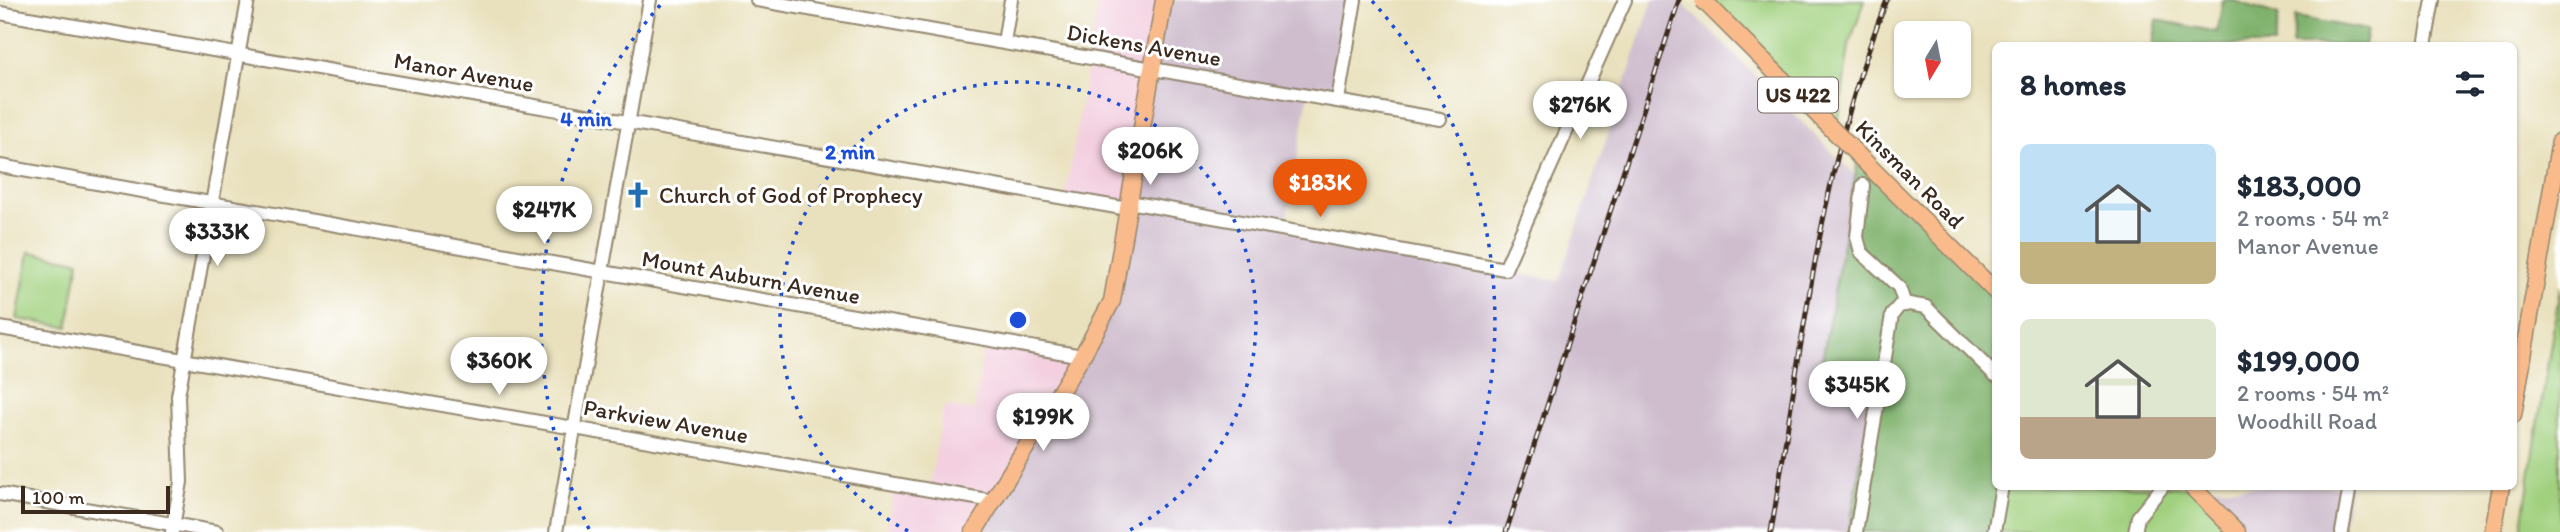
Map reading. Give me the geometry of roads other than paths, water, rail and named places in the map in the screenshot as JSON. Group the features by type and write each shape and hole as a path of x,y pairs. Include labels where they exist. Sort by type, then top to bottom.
{"main road":[{"path":"974,532 1082,356 1112,301 1164,0"},
{"name":"Kinsman Road","path":"1703,0 1992,288"},
{"path":"2517,392 2560,141"},
{"path":"2196,490 2237,532"},
{"path":"2493,532 2500,490"}],"street":[{"path":"173,528 181,482 178,408 184,359 248,0"},
{"path":"556,532 650,0"},
{"name":"Dickens Avenue","path":"757,0 1440,119"},
{"path":"1004,42 1011,0"},
{"path":"1338,100 1355,0"},
{"name":"Manor Avenue","path":"0,13 628,122 1505,269 1625,0"},
{"path":"2426,42 2433,0"},
{"name":"Mount Auburn Avenue","path":"0,166 1082,356"},
{"path":"1863,185 1857,237 1861,252 1899,287 1905,305"},
{"path":"1856,532 1892,316 1899,306 1926,307 1992,373"},
{"name":"Parkview Avenue","path":"0,328 993,501"},
{"path":"1994,532 2001,490"},
{"path":"2135,532 2138,517 2161,490"},
{"path":"2342,532 2349,490"},
{"path":"0,494 173,528 217,532"}],"railway":[{"path":"1506,532 1679,0"},
{"path":"1771,532 1803,330 1828,195 1844,129 1887,0"}],"place":[{"name":"Church of God of Prophecy","path":"638,195"}]}
